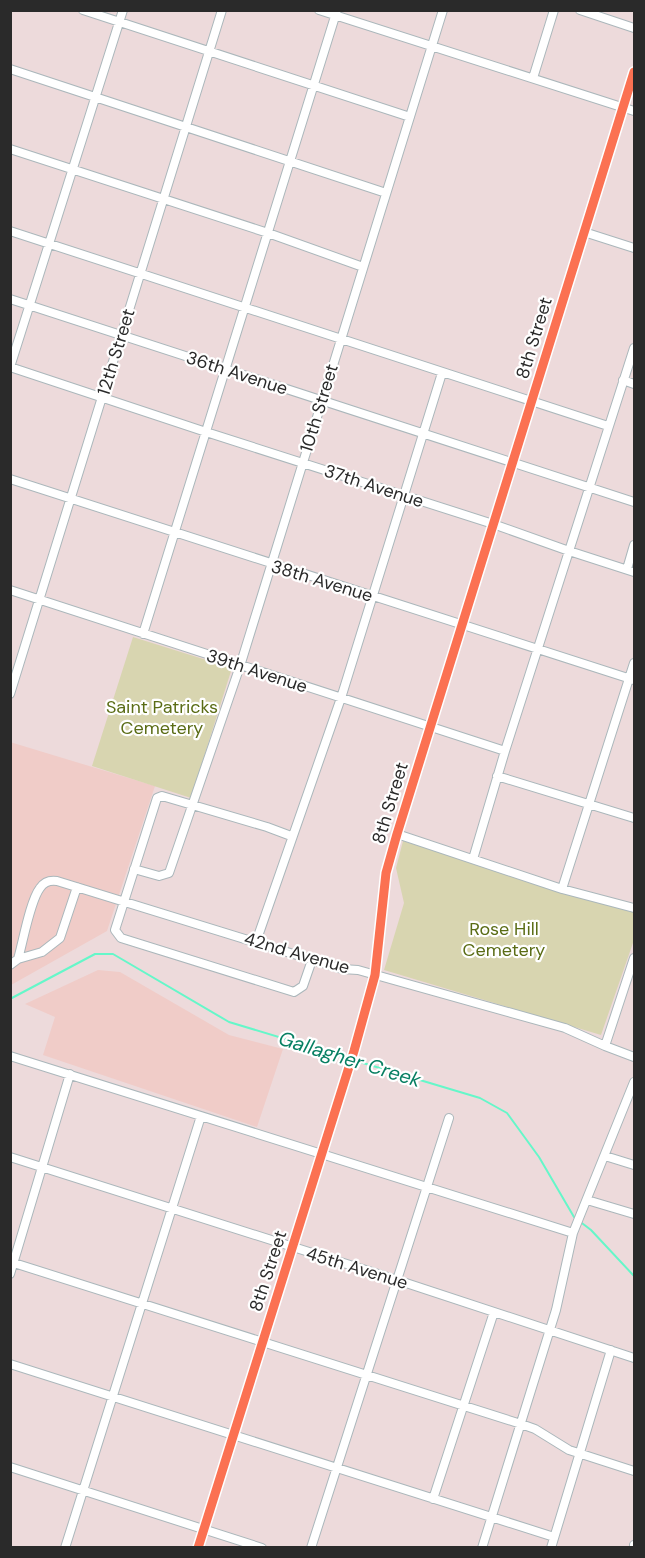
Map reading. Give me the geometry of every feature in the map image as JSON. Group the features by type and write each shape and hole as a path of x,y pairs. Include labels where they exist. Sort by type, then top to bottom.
{"main road":[{"name":"8th Street","path":"198,1548 354,1051 375,975 386,873 397,834 634,72"}],"street":[{"path":"83,10 410,117"},
{"path":"10,367 123,10"},
{"name":"12th Street","path":"10,694 222,10"},
{"path":"319,10 337,13 432,47 634,111"},
{"name":"10th Street","path":"134,869 159,876 169,873 240,666 443,10"},
{"path":"533,78 554,10"},
{"path":"580,10 634,28"},
{"path":"143,634 337,13"},
{"path":"10,69 386,194"},
{"path":"10,149 268,233 363,267"},
{"path":"10,231 608,426"},
{"path":"584,232 634,248"},
{"name":"36th Avenue","path":"10,299 634,502"},
{"path":"473,859 497,776 634,348"},
{"name":"37th Avenue","path":"10,367 631,571"},
{"path":"256,942 340,698 442,373"},
{"path":"623,380 634,384"},
{"name":"38th Avenue","path":"10,479 632,679"},
{"path":"631,571 634,545"},
{"name":"39th Avenue","path":"10,590 505,751"},
{"path":"562,889 588,804 632,679 634,663"},
{"path":"497,776 634,818"},
{"path":"291,836 193,804 162,796 157,798 115,930 121,938 294,992 303,986 312,960"},
{"path":"397,834 562,889 634,908"},
{"name":"42nd Avenue","path":"18,959 36,894 51,880 124,900 342,969 358,970 565,1028 634,1057"},
{"path":"10,965 18,959 42,952 60,938 78,887"},
{"path":"605,1046 634,958"},
{"path":"10,1056 427,1187 574,1230"},
{"path":"10,1274 70,1074"},
{"path":"482,1548 550,1330 574,1230 634,1087"},
{"path":"65,1548 201,1116"},
{"path":"311,1548 449,1118"},
{"path":"605,1156 634,1165"},
{"name":"45th Avenue","path":"10,1157 634,1358"},
{"path":"587,1200 634,1214"},
{"path":"14,1263 521,1424 535,1429 580,1454 634,1471"},
{"path":"433,1498 494,1312"},
{"path":"551,1548 611,1350"},
{"path":"10,1364 554,1537"},
{"path":"10,1467 262,1548"}],"shaded area":[{"path":"10,742 155,786 107,931 11,985"},
{"path":"98,970 120,972 229,1035 283,1049 257,1127 43,1055 55,1017 25,1004"}],"green space":[{"name":"Saint Patricks Cemetery","path":"133,637 232,668 191,798 92,766"},
{"name":"Rose Hill Cemetery","path":"403,841 634,912 634,940 601,1035 384,970 404,903 396,868"}],"waterway":[{"name":"Gallagher Creek","path":"10,999 95,954 113,954 229,1022 348,1058"},
{"name":"Gallagher Creek","path":"353,1060 480,1098 507,1113 539,1157 574,1217 591,1230 634,1276"}]}
